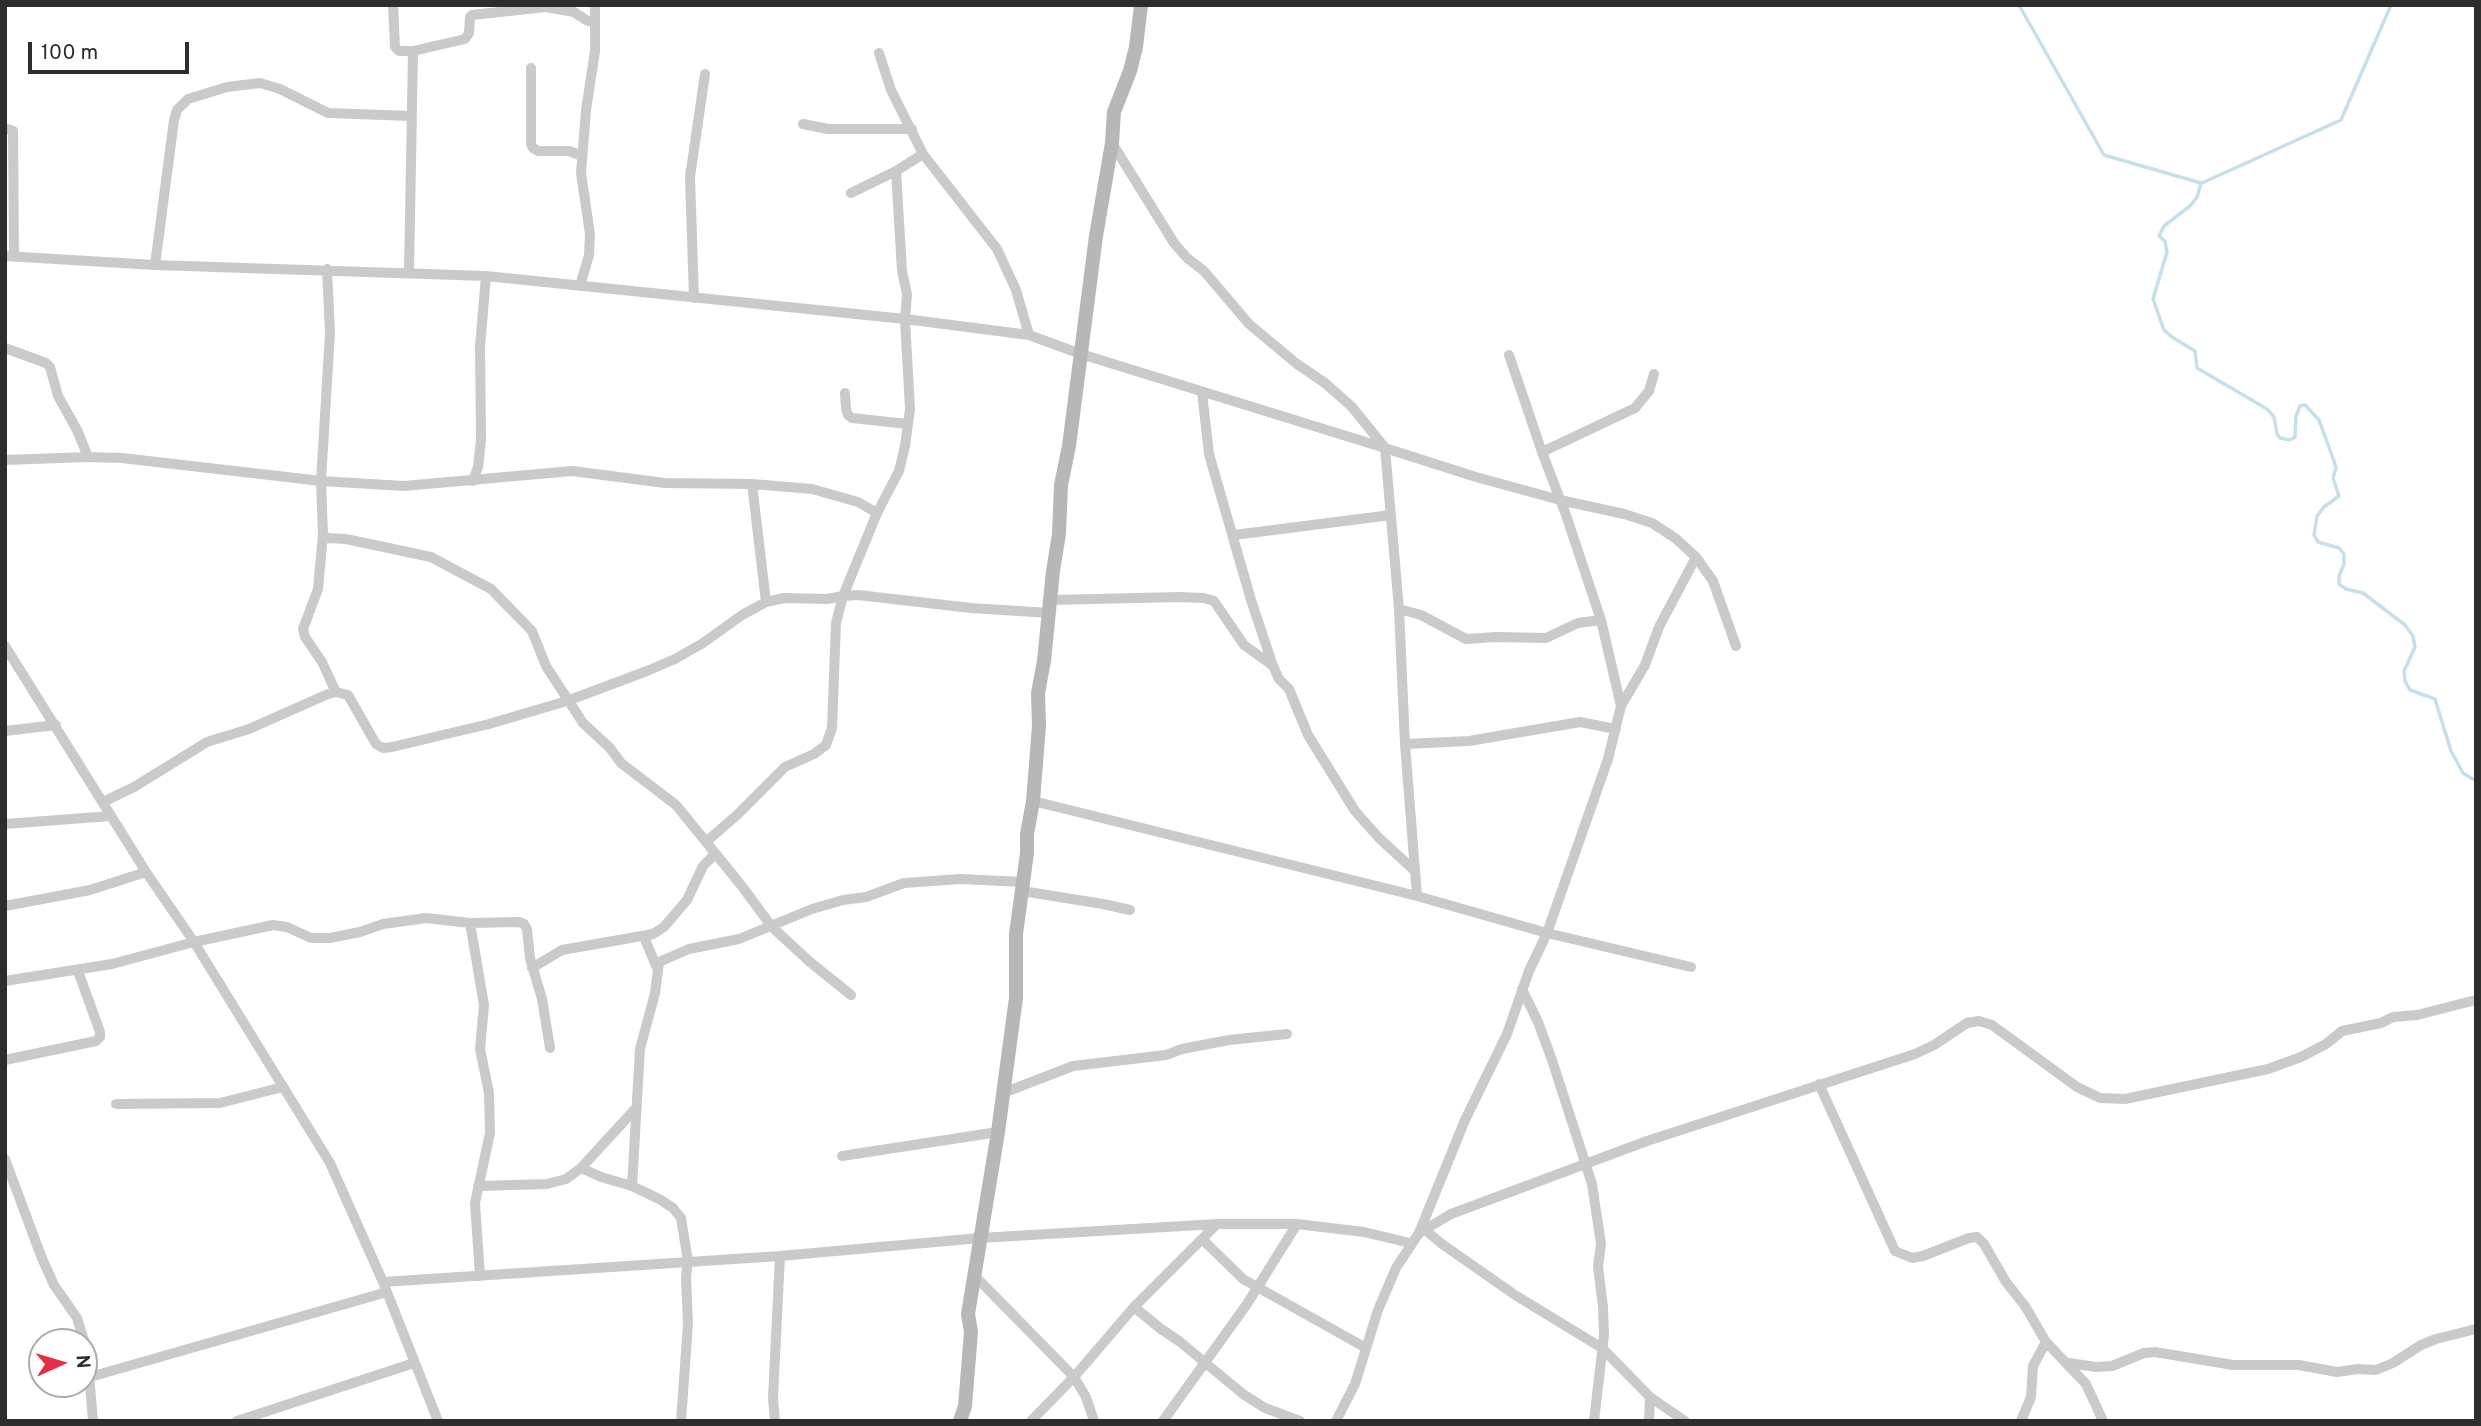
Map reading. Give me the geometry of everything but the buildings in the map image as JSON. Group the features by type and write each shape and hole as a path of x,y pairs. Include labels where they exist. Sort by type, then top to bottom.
{"street":[{"path":"393,5 395,47 399,51 413,51 465,39 469,33 472,15 546,7 574,12 595,23"},
{"path":"580,286 589,255 590,234 581,173 586,110 595,51 595,5"},
{"path":"960,1421 965,1406 971,1332 968,1314 973,1274 998,1132 1016,998 1016,934 1028,822 1034,801 1039,726 1038,693 1051,607 1061,485 1069,446 1096,236 1112,143 1114,112 1130,71 1141,5"},
{"path":"409,272 413,51"},
{"path":"879,53 891,90 923,154 998,249 1016,290 1029,335"},
{"path":"531,68 533,148 538,151 569,151 582,156"},
{"path":"694,298 690,177 705,74"},
{"path":"155,265 174,120 177,110 188,99 227,87 260,83 280,89 327,113 411,116"},
{"path":"803,124 828,129 912,129"},
{"path":"5,128 13,131 10,256 155,265 486,276 905,319 1029,335 1081,354 1385,448 1560,500 1652,523 1675,538 1696,557 1713,581 1736,646"},
{"path":"1112,143 1174,243 1187,258 1204,271 1249,324 1352,407 1385,448 1399,609 1405,744 1417,896"},
{"path":"851,193 923,154"},
{"path":"706,842 738,814 776,774 826,745 832,728 836,623 843,596 877,513 899,471 910,409 905,319 907,295 902,271 896,171"},
{"path":"327,269 330,333 321,481 323,534 318,589 303,629 304,637 322,662 336,692"},
{"path":"473,481 478,467 481,440 480,347 485,314 486,276"},
{"path":"5,348 46,363 50,368 58,396 88,457"},
{"path":"1509,355 1601,620 1621,706"},
{"path":"1542,452 1635,408 1649,391 1654,374"},
{"path":"1202,391 1209,454 1273,666 1279,679 1289,689 1308,735 1354,811 1415,871"},
{"path":"845,393 846,409 852,418 907,424"},
{"path":"5,460 88,457 209,467 321,481 404,486 572,471 665,483 752,484 812,489 858,502 877,513"},
{"path":"752,484 766,602"},
{"path":"1234,535 1391,515"},
{"path":"323,534 327,538 346,539 431,556 491,589 532,631 546,666 583,723 621,762 676,805 741,884 772,927 850,995"},
{"path":"1421,1231 1465,1120 1507,1034 1522,989 1547,933 1616,729 1621,706 1645,665 1659,627 1696,557"},
{"path":"103,803 206,742 249,729 336,692 348,695 370,737 383,748 489,724 567,701 675,659 766,602 784,598 827,599 858,595 971,608 1051,607 1179,597 1204,598 1214,601 1244,645 1265,657 1273,666"},
{"path":"1399,609 1421,615 1466,639 1546,638 1578,623 1601,620"},
{"path":"5,646 146,872 194,942 330,1163 385,1287 438,1421"},
{"path":"1405,744 1469,741 1580,722 1616,729"},
{"path":"5,731 56,725"},
{"path":"1034,801 1417,896 1547,933 1691,967"},
{"path":"5,824 111,816"},
{"path":"532,968 562,950 644,937 664,927 687,900 703,866 715,854"},
{"path":"5,906 90,890 146,872"},
{"path":"632,1186 640,1049 642,1033 655,993 659,962 689,948 739,939 812,909 866,897 904,883 960,879 1022,886 1130,910"},
{"path":"5,981 112,964 273,925 286,927 311,938 321,938 360,932 383,924 426,918 470,923 519,922 527,929 532,968 542,999 550,1048"},
{"path":"470,923 484,1005 480,1030 481,1049 489,1093 490,1133 475,1203 480,1276"},
{"path":"644,937 657,969"},
{"path":"5,1060 96,1041 100,1037 78,971"},
{"path":"1522,989 1552,1060 1592,1184 1601,1244 1598,1266 1604,1335 1594,1421"},
{"path":"1336,1421 1355,1384 1378,1310 1396,1268 1410,1243 1421,1231 1451,1214 1647,1140 1915,1054 1967,1023 1979,1021 1993,1025 2077,1087 2100,1098 2125,1099 2269,1069 2326,1044 2342,1031 2381,1023 2393,1017 2417,1015 2476,1000"},
{"path":"1003,1093 1073,1066 1166,1055 1182,1049 1229,1040 1287,1034"},
{"path":"1819,1084 1895,1251 1912,1258 1978,1237 2046,1342 2087,1384 2103,1421"},
{"path":"116,1104 220,1102 283,1087"},
{"path":"478,1186 558,1182 581,1168 638,1106"},
{"path":"842,1156 998,1132"},
{"path":"5,1159 41,1256 54,1285 77,1318 80,1328"},
{"path":"581,1168 632,1186 673,1208 681,1218 688,1261 688,1323 681,1421"},
{"path":"98,1375 385,1287 480,1276 780,1256 980,1238 1217,1224 1297,1224 1364,1232 1410,1243"},
{"path":"1031,1421 1074,1377 1134,1307 1217,1224"},
{"path":"1163,1421 1257,1287 1297,1224"},
{"path":"1421,1231 1515,1295 1601,1348 1650,1397 1685,1421"},
{"path":"1202,1239 1243,1279 1366,1348"},
{"path":"775,1421 773,1398 780,1256"},
{"path":"973,1274 1074,1377 1086,1398 1094,1421"},
{"path":"1134,1307 1243,1394 1265,1408 1300,1421"},
{"path":"2068,1363 2112,1366 2144,1353 2155,1352 2233,1365 2299,1365 2337,1372 2376,1370 2393,1363 2421,1345 2476,1329"},
{"path":"2021,1421 2031,1396 2033,1366 2046,1342"},
{"path":"237,1421 414,1363"},
{"path":"1649,1421 1650,1397"},
{"path":"91,1398 93,1421"}],"waterway":[{"path":"2019,5 2104,155 2201,183 2197,197 2190,206 2164,226 2159,236 2165,241 2167,252 2153,299 2164,330 2195,351 2197,368 2267,409 2274,417 2280,438 2290,440 2295,437 2296,416 2300,406 2305,405 2319,420 2336,468 2333,478 2339,496 2317,516 2314,535 2318,542 2339,548 2344,554 2339,584 2346,589 2363,593 2405,625 2413,636 2415,647 2404,671 2405,681 2410,690 2435,699 2451,751 2463,773 2476,781"},
{"path":"2202,183 2341,120 2391,5"}]}
